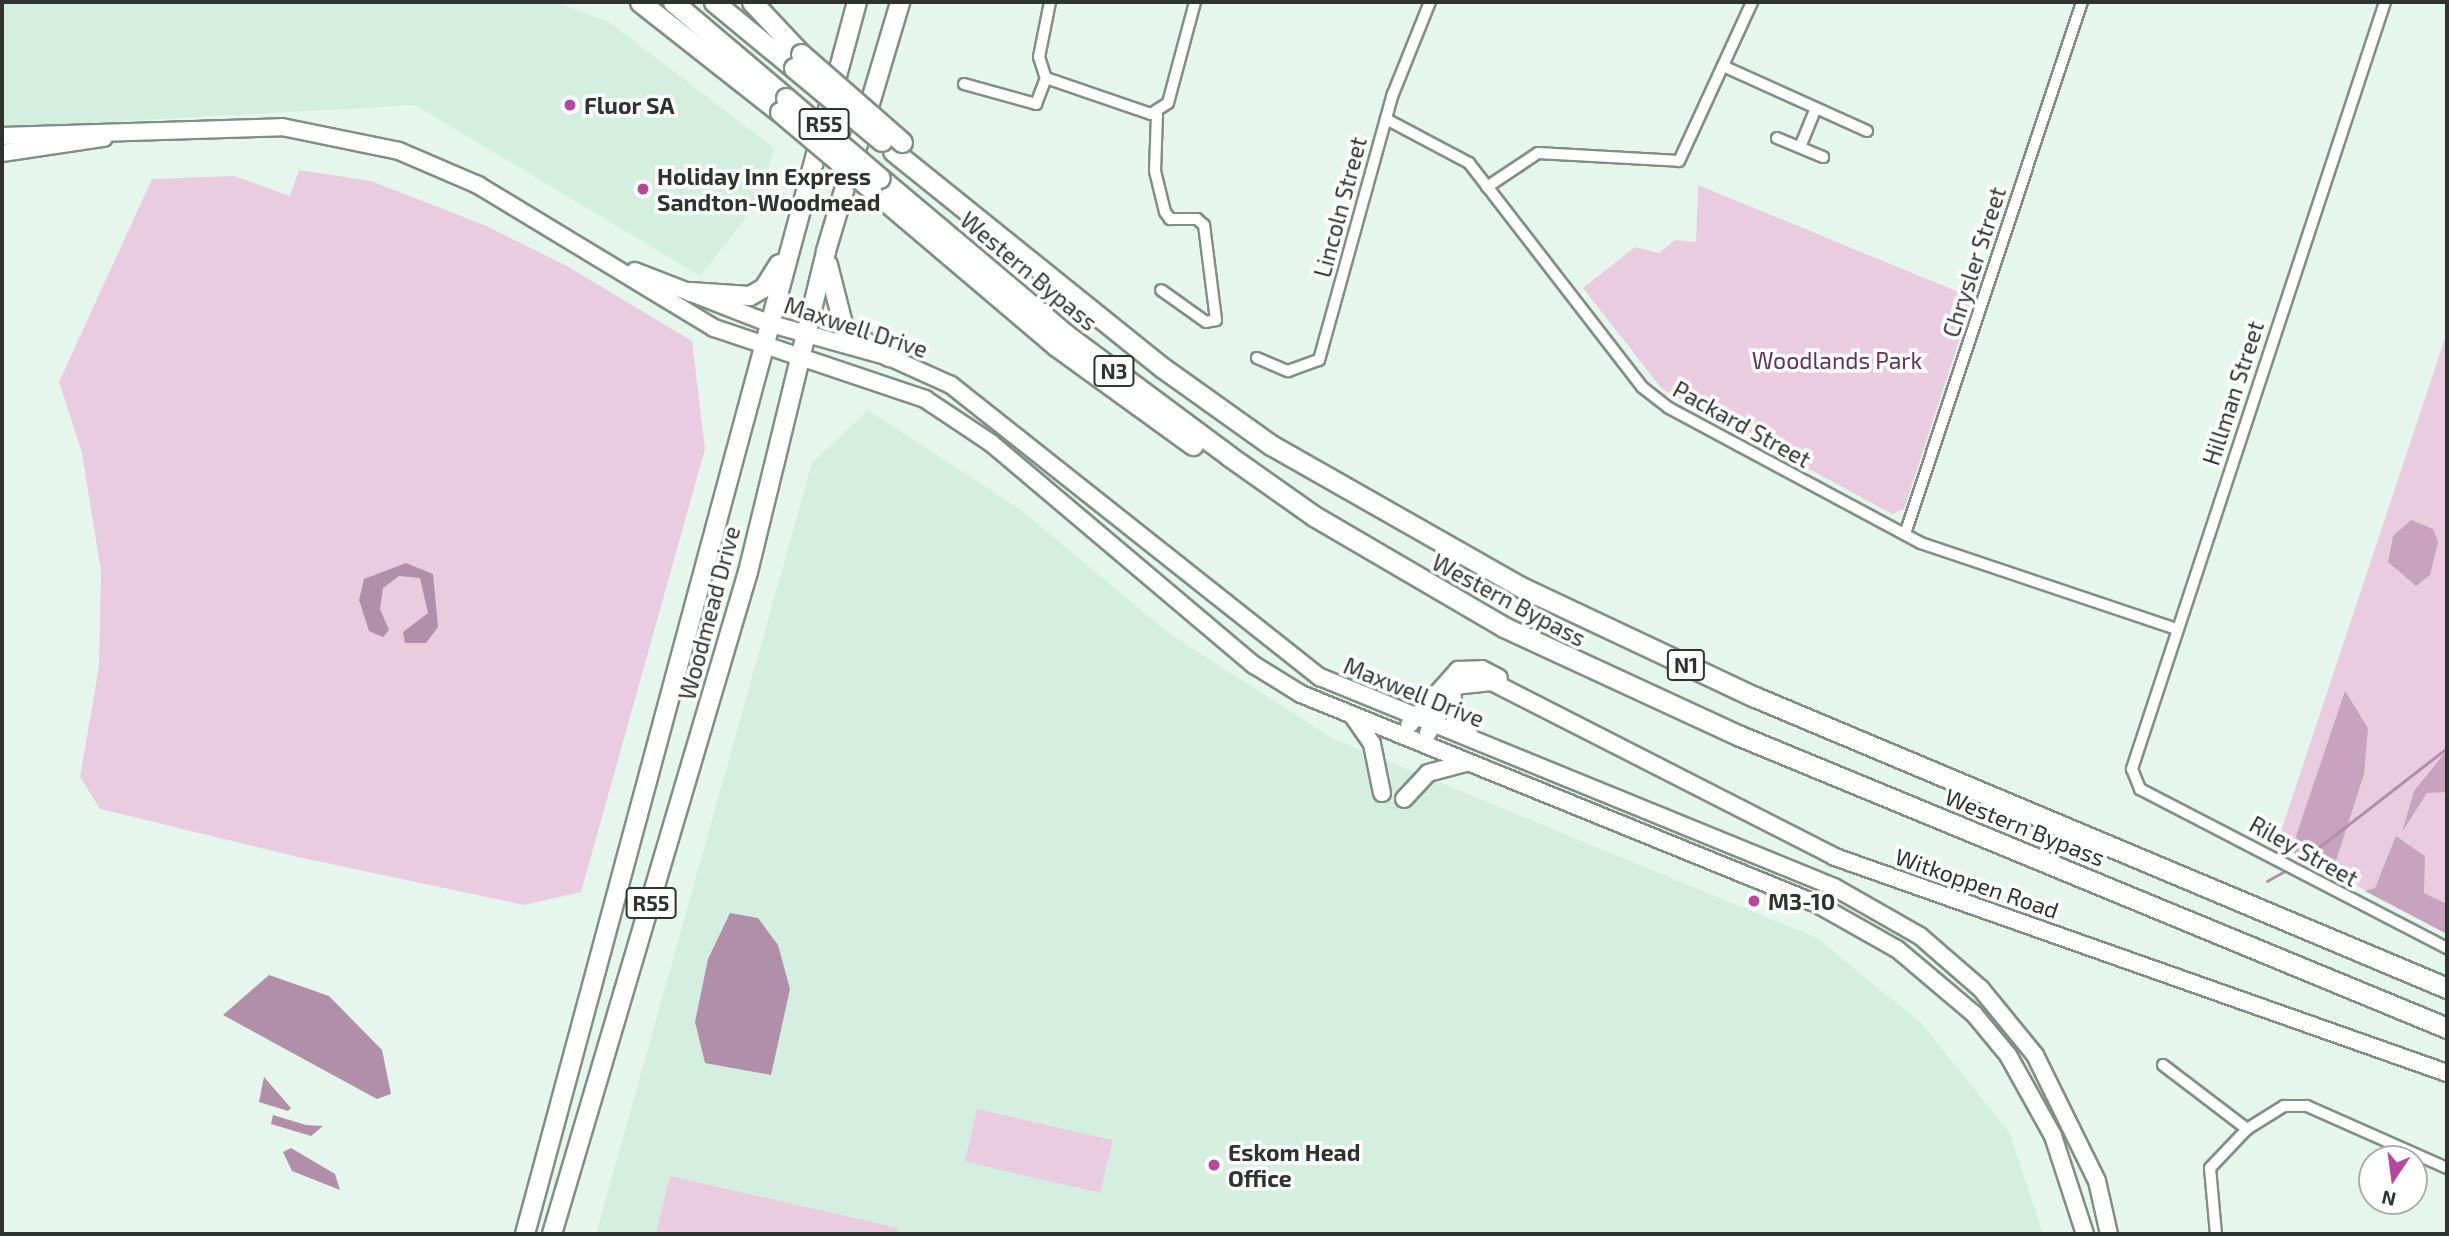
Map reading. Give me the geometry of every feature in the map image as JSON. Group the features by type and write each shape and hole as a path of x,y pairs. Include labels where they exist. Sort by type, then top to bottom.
{"highway":[{"path":"640,2 783,105"},
{"name":"Western Bypass","path":"673,2 783,105 875,184 1065,334 1314,516 1584,668 2447,1028"},
{"name":"Western Bypass","path":"715,2 797,61 1085,306 1271,445 1523,588 1755,697 2447,988"},
{"path":"752,2 797,61"}],"main road":[{"name":"Woodmead Drive","path":"525,1234 857,2"},
{"name":"Woodmead Drive","path":"552,1234 730,636 808,333 826,251 901,2"},
{"name":"Maxwell Drive","path":"2,136 162,127 282,127 399,151 478,185 613,262 714,328 764,347 872,376 943,409 1254,665 1352,715 1712,862 1855,925 1897,949 1973,1014 2039,1108 2085,1234"},
{"name":"Maxwell Drive","path":"2,152 162,127"},
{"path":"690,292 756,294 771,279 792,238"},
{"path":"826,251 840,322 857,342 889,357"},
{"name":"Maxwell Drive","path":"613,262 771,324 889,357 938,378 993,414 1292,660 1431,725 1860,899 1920,936 1981,989 2059,1096 2097,1181 2109,1234"},
{"name":"Witkoppen Road","path":"1403,736 1414,717 1446,680 1465,668 1490,671 1511,690"},
{"name":"Witkoppen Road","path":"1452,688 1479,680 1511,690 1835,857 2447,1073"},
{"path":"1423,745 1452,688"},
{"path":"1452,688 1456,723 1479,743"},
{"path":"1352,715 1372,744 1382,793"},
{"path":"1404,799 1428,773 1468,762"},
{"path":"1712,862 1722,841"}],"street":[{"path":"964,84 1037,104 1044,74 1050,2"},
{"path":"1161,290 1206,322 1216,320 1204,225 1196,219 1171,219 1165,212 1155,171 1157,114 1170,99 1195,2"},
{"name":"Lincoln Street","path":"1257,358 1289,371 1319,360 1386,119 1430,2"},
{"path":"1487,187 1538,153 1668,165 1686,148 1752,2"},
{"name":"Chrysler Street","path":"1905,534 2082,2"},
{"name":"Hillman Street","path":"2140,789 2134,759 2384,5"},
{"path":"1723,66 1867,131"},
{"path":"1044,74 1157,114"},
{"path":"1800,147 1816,108"},
{"name":"Packard Street","path":"1386,119 1460,155 1656,399 1905,534 2176,629"},
{"path":"1777,138 1824,157"},
{"name":"Riley Street","path":"2140,789 2447,948"},
{"path":"2163,1065 2247,1129"},
{"path":"2216,1234 2210,1168 2247,1129 2296,1104 2447,1168"}],"shaded area":[{"path":"2,2 556,2 609,22 774,148 760,200 700,276 415,105 2,128"},
{"path":"868,410 1024,512 1170,634 1332,738 1817,938 1921,1023 2009,1132 2043,1234 596,1234 812,463"},
{"path":"2411,520 2433,529 2438,542 2430,575 2416,586 2388,562 2393,536"},
{"path":"406,563 433,574 438,627 426,643 405,643 403,632 428,613 420,578 399,576 383,588 380,609 389,630 383,637 369,631 359,600 364,579"},
{"path":"2345,691 2368,728 2364,774 2332,873 2291,851"},
{"path":"2447,750 2447,792 2427,793 2402,832 2414,791"},
{"path":"2396,836 2425,856 2424,893 2447,904 2447,934 2365,891 2375,888"},
{"path":"730,913 758,918 778,945 790,989 771,1075 705,1063 695,1022 708,959"},
{"path":"269,975 329,996 382,1050 391,1094 377,1099 223,1015"},
{"path":"264,1077 291,1108 288,1111 259,1102"},
{"path":"273,1115 306,1125 323,1126 311,1136 271,1124"},
{"path":"291,1148 335,1174 340,1190 292,1171 283,1152"}],"green space":[{"path":"299,170 371,181 484,225 567,266 692,341 705,449 581,892 524,905 298,857 100,809 80,777 99,666 101,571 82,453 59,382 152,179 234,176 290,196"},
{"name":"Woodlands Park","path":"1698,185 1973,298 1904,509 1892,514 1662,389 1583,288 1635,247 1659,253 1675,240 1696,242"},
{"path":"2447,332 2447,934 2277,843"},
{"path":"977,1109 1112,1140 1100,1193 965,1162"},
{"path":"670,1176 898,1228 896,1234 656,1234"}],"waterway":[{"path":"2300,862 2447,748"},
{"path":"2267,881 2285,871"}],"place":[{"name":"Fluor SA","path":"570,105"},
{"name":"Holiday Inn Express Sandton-Woodmead","path":"643,189"},
{"name":"M3-10","path":"1754,901"},
{"name":"Eskom Head Office","path":"1214,1165"}]}
